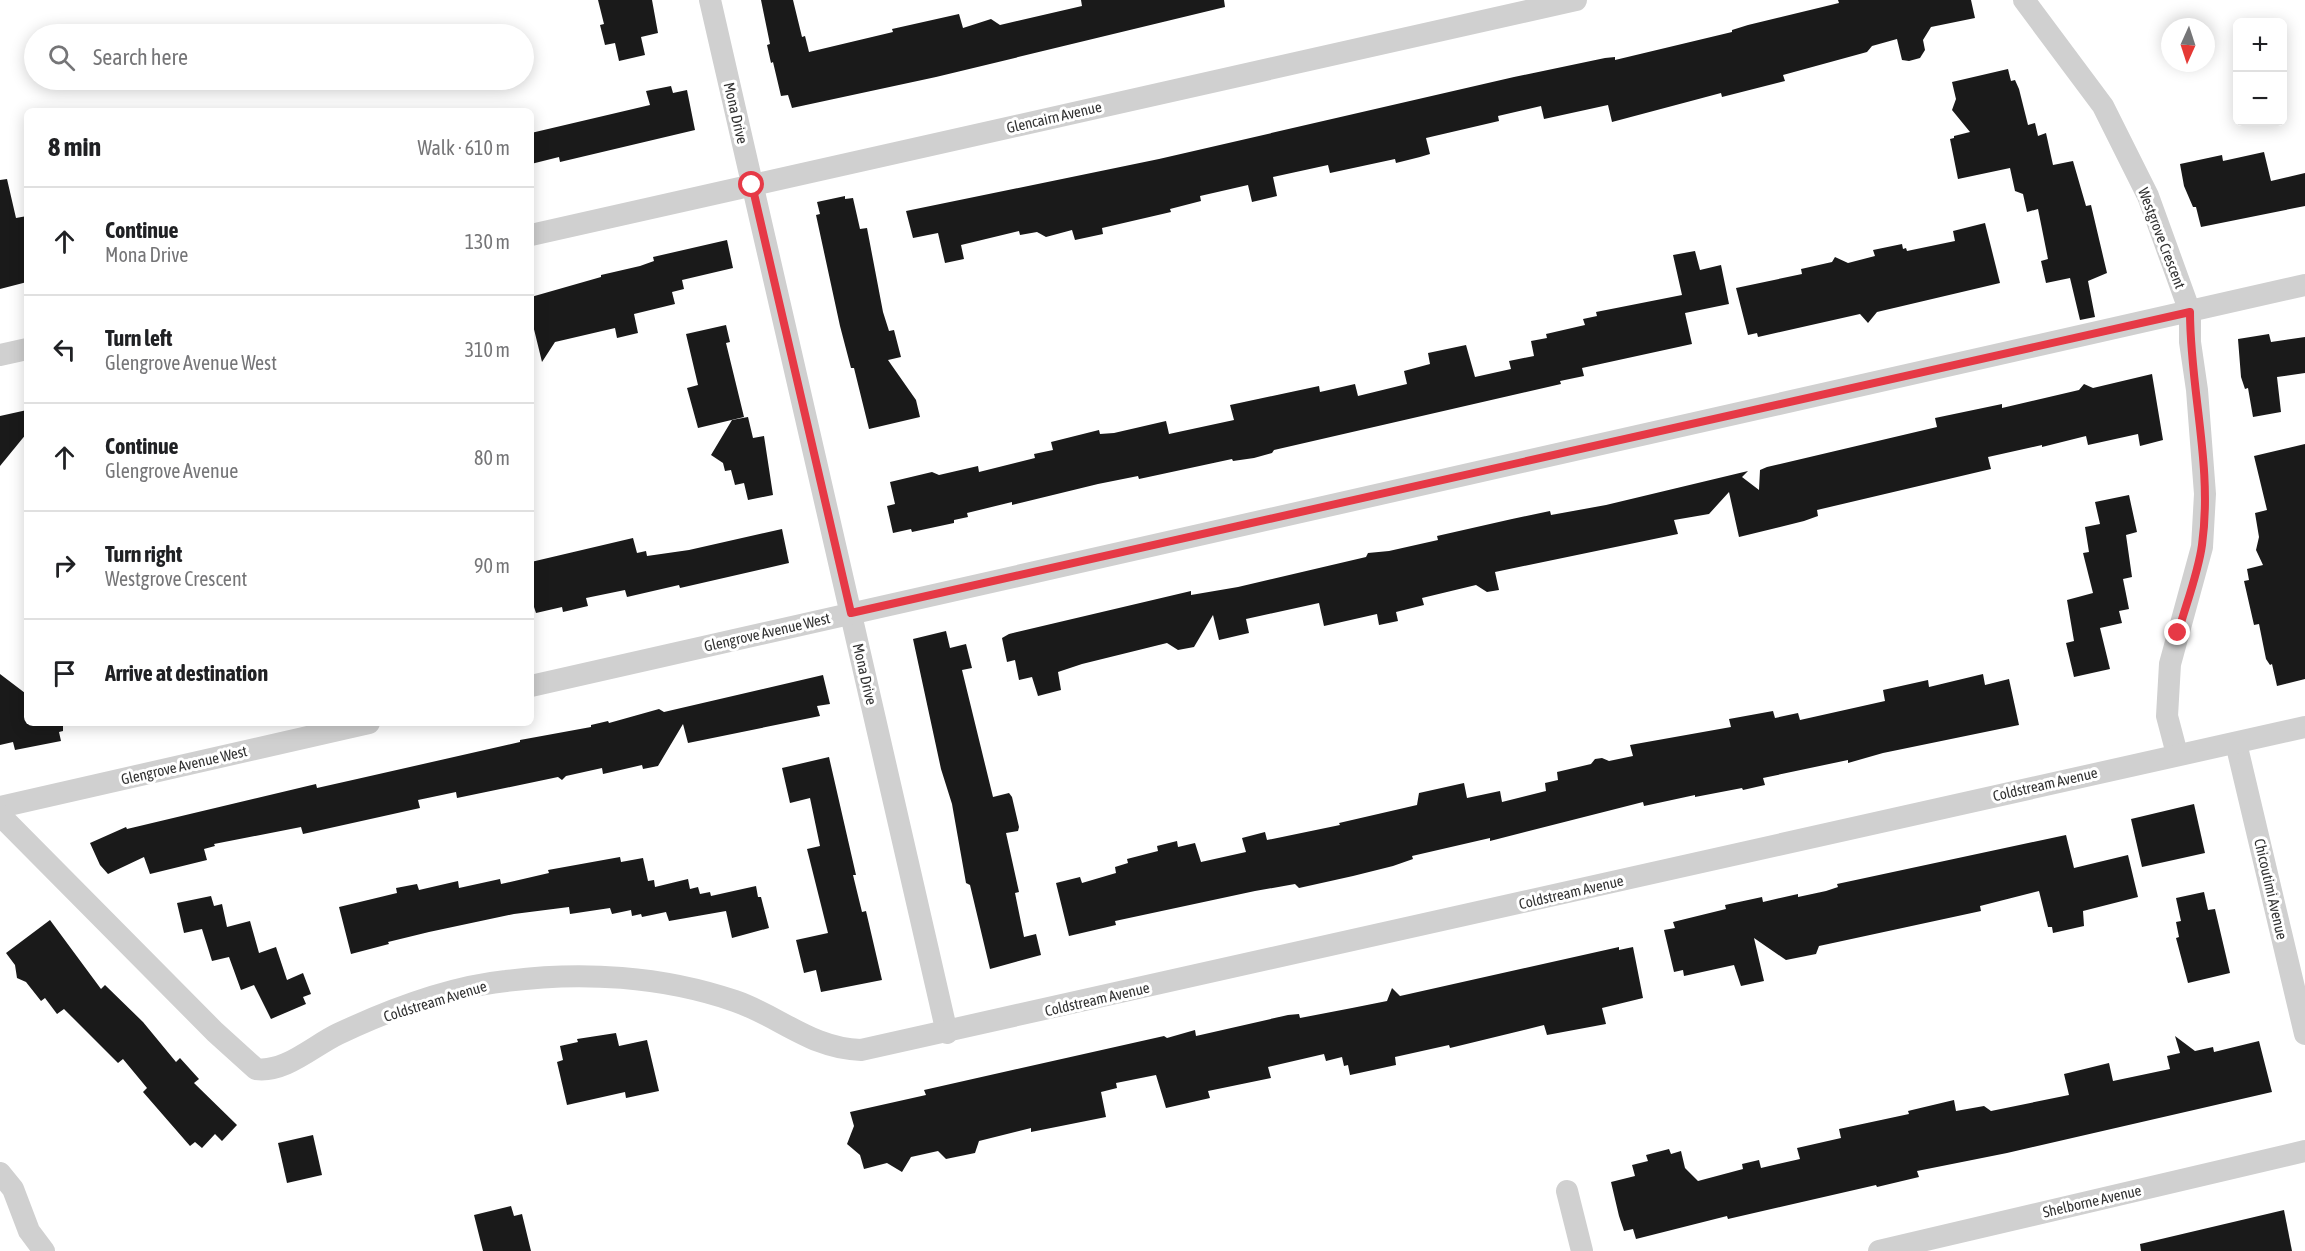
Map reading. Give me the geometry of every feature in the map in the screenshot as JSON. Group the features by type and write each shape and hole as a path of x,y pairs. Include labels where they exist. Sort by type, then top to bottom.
{"street":[{"name":"Mona Drive","path":"710,0 947,1032"},
{"name":"Glencairn Avenue","path":"534,234 1576,0"},
{"name":"Westgrove Crescent","path":"2024,0 2103,106 2148,196 2190,312 2190,342 2197,390 2205,494 2202,547 2170,664 2167,717 2177,754"},
{"name":"Glengrove Avenue West","path":"534,685 2305,285"},
{"path":"0,355 24,350"},
{"name":"Glengrove Avenue West","path":"0,807 356,726"},
{"name":"Coldstream Avenue","path":"0,815 215,1032 256,1069 272,1070 338,1034 415,1004 504,981 544,977 602,976 692,989 737,1002 824,1045 841,1049 872,1048 2305,727"},
{"name":"Chicoutimi Avenue","path":"2236,743 2305,1034"},
{"name":"Shelborne Avenue","path":"1879,1251 2305,1151"},
{"path":"0,1173 13,1189 29,1231 44,1251"},
{"path":"1567,1191 1582,1251"}],"building":[{"path":"598,0 652,0 658,33 641,37 645,55 619,61 615,43 605,45 600,25 604,24"},
{"path":"761,0 793,0 802,37 805,36 809,52 893,32 892,29 959,14 963,28 991,19 1000,25 1082,6 1081,0 1224,0 1225,7 936,77 792,108 788,95 781,96 773,62 771,63 767,45 770,44"},
{"path":"1838,0 1971,0 1975,18 1931,27 1923,40 1925,50 1920,58 1909,61 1902,60 1897,39 1872,46 1867,52 1783,75 1785,81 1722,97 1721,93 1612,122 1608,105 1544,119 1541,106 1498,116 1499,121 1426,138 1430,154 1420,157 1396,163 1395,159 1330,173 1328,165 1273,177 1277,196 1252,202 1248,185 1200,196 1201,201 1170,209 1171,212 1102,228 1103,234 1075,240 1072,230 1046,237 1037,232 1020,235 1019,231 961,245 964,259 945,263 938,233 913,238 906,211 1159,159 1514,77 1605,58 1615,57 1615,60 1732,32 1732,30 1748,25 1839,3"},
{"path":"2008,69 2011,81 2015,80 2019,89 2028,125 2035,123 2038,136 2046,133 2053,165 2073,161 2086,206 2091,205 2107,273 2088,281 2095,317 2080,320 2070,278 2046,283 2041,261 2048,259 2038,209 2027,212 2023,194 2015,191 2010,168 1958,179 1950,139 1970,132 1952,110 1956,99 1952,82"},
{"path":"671,86 673,93 687,90 695,130 560,162 559,157 534,163 534,132 650,105 646,91"},
{"path":"2264,152 2271,181 2305,173 2305,206 2201,227 2196,207 2193,207 2184,186 2180,164 2222,155 2223,161"},
{"path":"7,179 16,218 24,217 24,283 0,289 0,180"},
{"path":"845,196 845,199 853,198 860,229 867,228 883,312 889,331 894,330 901,357 888,360 916,400 920,417 869,429 854,368 851,368 840,326 816,215 820,214 817,202"},
{"path":"1985,223 2000,283 1877,312 1868,323 1860,314 1758,337 1757,333 1748,335 1736,288 1802,274 1801,269 1832,262 1835,257 1848,263 1875,256 1873,250 1902,244 1903,249 1906,248 1907,251 1955,241 1953,231"},
{"path":"727,240 733,268 682,280 684,289 672,292 675,304 634,314 638,333 617,338 615,328 555,342 542,362 534,329 534,296 601,277 601,275 640,266 654,261 653,257"},
{"path":"1695,251 1700,270 1721,265 1729,304 1685,313 1692,344 1582,368 1584,376 1560,381 1561,384 1274,450 1272,453 1254,458 1233,461 1232,459 1139,479 1138,476 1098,484 1012,505 1012,502 967,513 968,517 954,520 954,523 912,532 911,529 893,533 887,506 895,504 890,482 932,472 939,475 978,466 979,472 1035,458 1034,454 1053,450 1051,442 1099,430 1100,434 1114,433 1166,421 1169,434 1234,420 1230,405 1319,386 1320,392 1355,384 1358,396 1407,384 1404,371 1430,364 1428,353 1466,345 1475,377 1511,369 1509,361 1534,356 1531,341 1547,338 1546,334 1585,325 1583,319 1597,316 1596,312 1682,295 1673,255"},
{"path":"726,325 730,342 726,343 744,417 698,428 687,388 698,385 686,334"},
{"path":"2269,334 2271,342 2305,337 2305,373 2277,377 2281,412 2253,417 2248,388 2245,389 2241,377 2238,339"},
{"path":"2152,374 2163,440 2140,446 2138,434 2088,445 2086,436 1988,457 1991,469 1817,510 1818,516 1804,521 1739,537 1729,492 1709,514 1674,520 1678,534 1495,572 1499,590 1487,592 1476,585 1422,598 1424,605 1396,612 1398,621 1379,625 1377,614 1324,626 1319,603 1246,619 1249,633 1219,640 1213,615 1194,647 1178,650 1167,643 1082,664 1058,672 1061,690 1038,696 1032,677 1019,680 1015,660 1007,662 1002,638 1009,634 1191,591 1191,595 1238,587 1366,557 1368,553 1389,551 1438,540 1437,536 1512,519 1550,511 1551,515 1606,505 1748,471 1742,477 1759,490 1760,470 1767,467 1937,427 1935,418 2002,404 2002,408 2079,390 2084,384 2093,388"},
{"path":"24,411 24,437 0,466 0,416"},
{"path":"748,417 753,438 764,436 773,495 748,500 744,483 735,485 731,470 725,471 723,463 711,455 732,420"},
{"path":"2305,444 2305,679 2277,686 2272,664 2270,665 2266,659 2259,624 2254,625 2244,581 2249,580 2247,569 2263,565 2256,550 2259,537 2255,513 2267,510 2254,456"},
{"path":"2129,495 2137,532 2126,535 2132,577 2123,579 2129,609 2119,611 2122,623 2100,628 2110,669 2074,677 2066,643 2074,641 2067,600 2093,593 2083,553 2089,552 2085,527 2100,524 2095,502"},
{"path":"782,529 789,563 680,588 679,585 627,597 625,590 586,598 588,606 563,612 562,607 536,613 534,561 633,538 637,553 646,551 647,556 689,550"},
{"path":"946,631 950,648 966,644 972,668 962,670 993,797 1009,793 1012,797 1019,827 1018,831 1006,833 1019,892 1015,893 1024,937 1036,934 1041,955 990,969 970,885 966,883 952,804 941,769 913,639"},
{"path":"0,674 24,692 24,726 63,726 63,731 59,732 61,741 15,750 13,742 0,745"},
{"path":"1983,674 1985,685 2009,679 2019,725 1883,753 1848,763 1848,760 1763,778 1765,785 1743,790 1742,788 1695,797 1695,795 1644,806 1643,802 1490,841 1490,838 1412,856 1413,859 1393,866 1353,876 1299,888 1295,884 1255,891 1115,921 1116,925 1069,936 1056,883 1080,877 1082,883 1116,873 1115,867 1128,863 1127,859 1158,851 1157,846 1177,841 1178,847 1195,843 1201,862 1246,852 1242,838 1265,832 1267,840 1340,825 1339,823 1417,805 1419,793 1464,783 1467,798 1500,791 1502,802 1546,791 1545,783 1558,780 1557,772 1591,764 1595,759 1602,758 1609,761 1633,756 1630,745 1731,727 1729,719 1773,711 1775,718 1798,713 1800,720 1885,701 1883,690 1928,680 1929,687"},
{"path":"823,675 830,704 817,706 820,716 688,743 683,724 658,766 643,769 642,765 603,774 602,768 566,776 562,780 558,777 457,798 456,792 418,800 420,808 303,834 301,827 214,844 215,846 204,849 207,860 150,874 144,857 108,874 100,865 90,843 126,827 127,829 316,784 317,788 520,742 520,740 591,727 591,725 608,721 609,723 659,709 664,712"},
{"path":"829,757 856,875 853,875 862,912 866,911 882,980 821,992 816,970 804,973 796,940 828,933 807,849 820,846 810,798 790,803 782,768"},
{"path":"2194,804 2205,853 2142,867 2131,819"},
{"path":"2066,835 2074,868 2128,855 2138,897 2083,911 2084,926 2053,933 2052,927 2048,927 2039,891 1980,906 1981,911 1819,946 1816,954 1786,960 1754,938 1764,981 1741,986 1734,965 1684,976 1683,970 1674,972 1664,930 1675,928 1673,922 1726,909 1725,905 1762,897 1763,902 1798,894 1798,897 1838,887 1837,884"},
{"path":"620,857 621,862 643,858 648,881 654,880 655,887 688,879 690,889 698,887 700,894 710,892 711,896 756,886 769,928 732,938 726,911 669,921 666,912 642,917 641,914 632,916 631,910 612,914 610,908 570,914 569,907 514,914 429,932 351,954 339,907 397,893 396,888 417,884 419,890 458,881 459,888 500,879 501,884 549,873 548,870"},
{"path":"2204,892 2208,910 2215,909 2230,973 2188,983 2176,938 2179,937 2176,922 2181,921 2176,898"},
{"path":"211,896 214,906 222,904 227,927 250,921 259,953 276,947 287,980 303,973 311,994 303,997 306,1004 271,1019 254,985 241,990 229,957 212,961 202,929 184,933 177,903"},
{"path":"50,920 101,989 105,985 143,1022 176,1062 180,1058 199,1079 194,1083 237,1125 222,1141 215,1134 202,1148 195,1142 190,1146 143,1092 147,1088 123,1059 118,1063 64,1009 57,1014 45,998 41,1001 26,982 17,978 15,965 6,953"},
{"path":"1619,947 1619,950 1633,947 1643,998 1602,1008 1606,1024 1547,1035 1544,1025 1450,1048 1449,1045 1395,1057 1396,1065 1350,1075 1348,1065 1344,1066 1342,1057 1326,1061 1324,1054 1268,1067 1271,1078 1208,1091 1210,1098 1166,1108 1156,1075 1116,1083 1117,1088 1101,1092 1106,1117 1031,1132 1031,1128 979,1141 975,1153 946,1159 938,1151 911,1157 902,1172 887,1163 864,1169 860,1155 847,1144 854,1126 850,1112 926,1095 924,1090 1195,1030 1196,1036 1288,1015 1299,1014 1300,1018 1387,1001 1392,988 1400,996"},
{"path":"616,1033 619,1046 647,1040 659,1091 626,1098 625,1092 567,1105 557,1062 563,1060 560,1046 578,1042 577,1039"},
{"path":"2175,1036 2195,1051 2213,1047 2214,1052 2259,1041 2272,1092 2007,1153 1917,1171 1919,1177 1877,1187 1876,1185 1728,1219 1727,1216 1636,1239 1633,1229 1624,1231 1611,1182 1635,1176 1632,1165 1648,1161 1646,1155 1669,1149 1671,1154 1681,1151 1685,1168 1698,1181 1743,1169 1742,1164 1759,1160 1761,1168 1800,1159 1797,1148 1841,1138 1839,1129 1909,1114 1908,1111 1912,1110 1954,1100 1956,1111 1984,1106 1991,1111 2069,1095 2064,1074 2109,1063 2113,1081 2170,1069 2167,1056 2180,1053"},
{"path":"313,1135 322,1175 287,1183 278,1143"},
{"path":"511,1206 514,1216 522,1214 531,1251 483,1251 474,1215"},
{"path":"2284,1210 2292,1251 2141,1251 2140,1244"}],"route":[{"path":"752,185 851,613 2190,312 2190,342 2203,448 2205,494 2202,547 2178,633"}]}
